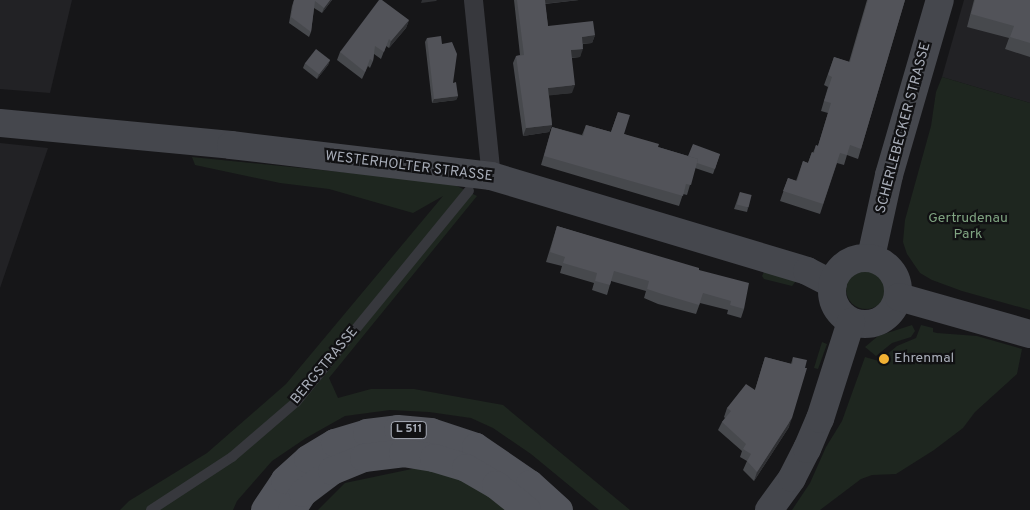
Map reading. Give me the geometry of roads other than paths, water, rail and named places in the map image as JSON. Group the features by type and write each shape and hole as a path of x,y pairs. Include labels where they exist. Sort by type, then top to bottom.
{"main road":[{"name":"L 511","path":"265,510 285,480 308,459 335,443 367,433 398,429 432,432 476,447 530,484 559,510"},
{"name":"L 511","path":"292,510 303,493 332,471 364,458 403,453 434,458 466,468 496,485 527,510"}],"street":[{"path":"473,0 480,183"},
{"name":"SCHERLEBECKER STRASSE","path":"870,258 891,168 940,0"},
{"name":"WESTERHOLTER STRASSE","path":"0,123 231,145 480,183 807,271 833,284"},
{"path":"860,258 870,258 889,267 895,276 899,297 895,308 881,320 863,325 851,322 837,310 834,302 833,284 836,274 847,264 860,258"},
{"path":"899,297 1030,334"},
{"path":"769,510 792,478 807,449 820,419 851,322"}],"lane":[{"name":"BERGSTRASSE","path":"151,510 232,457 296,402 480,183"}],"place":[{"name":"Ehrenmal","path":"884,359"}],"park label":[{"name":"Gertrudenau Park","path":"968,227"}]}
